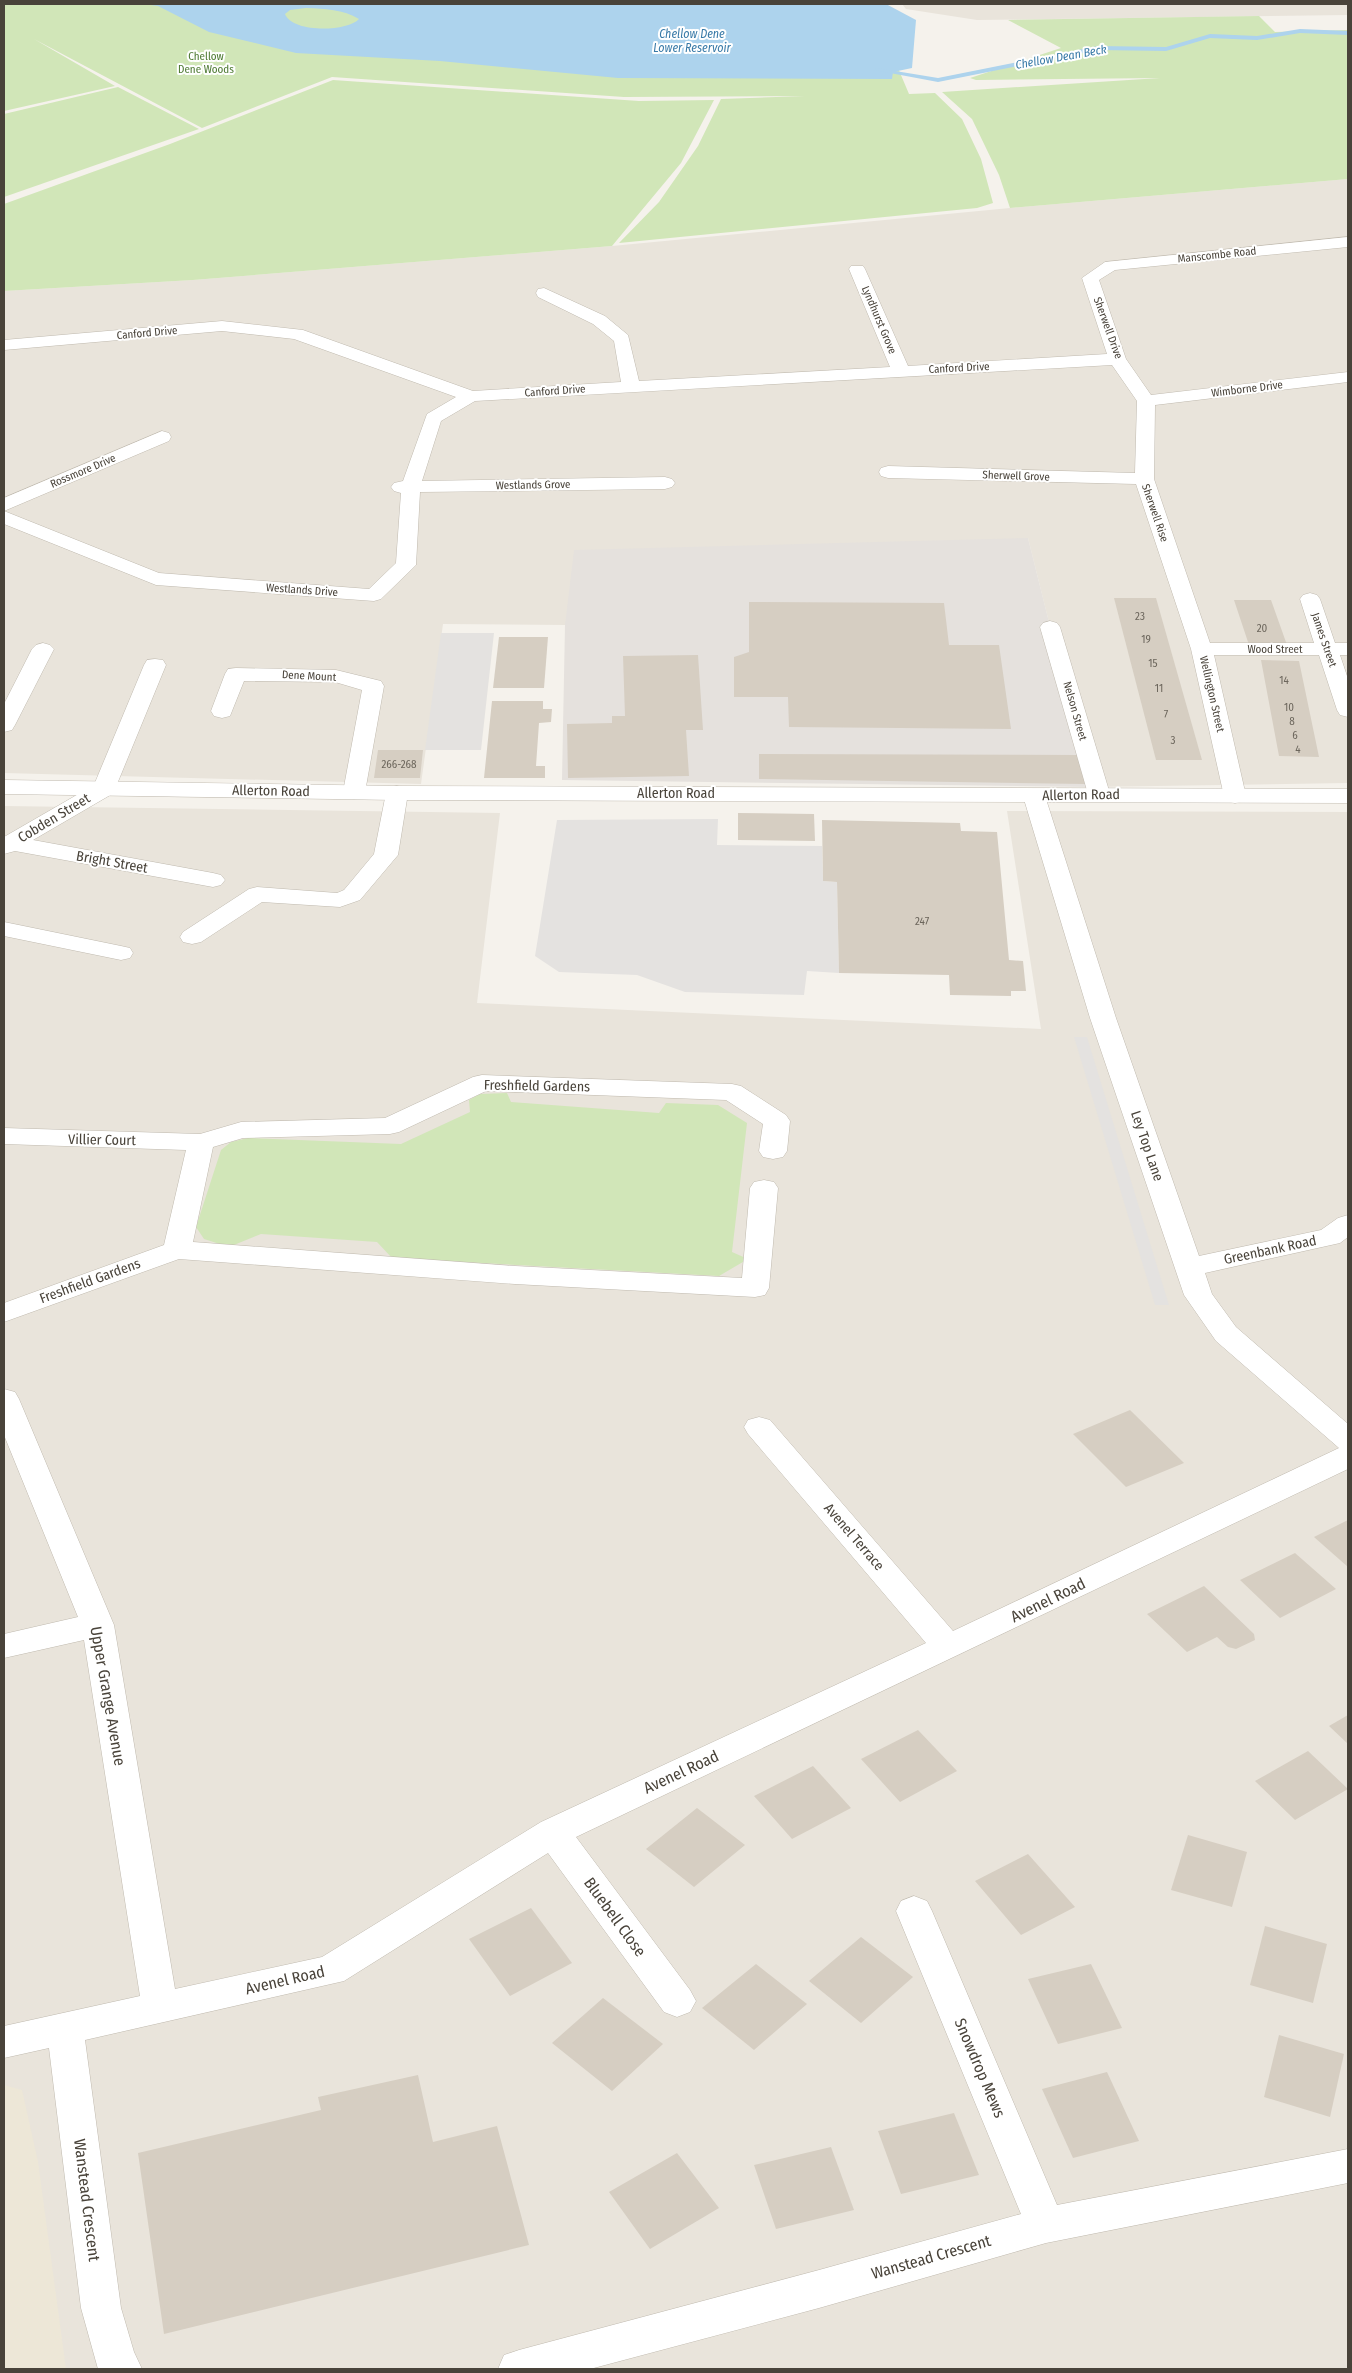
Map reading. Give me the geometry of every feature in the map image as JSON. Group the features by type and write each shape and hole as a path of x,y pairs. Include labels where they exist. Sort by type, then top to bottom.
{"street":[{"name":"Manscombe Road","path":"1090,278 1111,265 1348,242"},
{"name":"Lyndhurst Grove","path":"857,269 901,371"},
{"name":"Sherwell Drive","path":"1090,278 1117,358 1146,401"},
{"path":"544,293 599,320 622,339 632,386"},
{"name":"Canford Drive","path":"4,345 222,326 297,334 471,396 1117,358"},
{"name":"Wimborne Drive","path":"1146,401 1348,377"},
{"name":"Westlands Drive","path":"4,516 156,579 374,595 406,565 406,487 433,418 471,396"},
{"name":"Sherwell Rise","path":"1146,401 1144,479 1183,593"},
{"name":"Rossmore Drive","path":"4,505 162,437"},
{"name":"Sherwell Grove","path":"888,472 1144,479"},
{"name":"Westlands Grove","path":"406,487 666,483"},
{"name":"Wellington Street","path":"1183,593 1202,649 1235,796"},
{"name":"James Street","path":"1310,599 1338,649 1348,710"},
{"name":"Nelson Street","path":"1050,628 1099,794"},
{"path":"4,725 43,649"},
{"name":"Wood Street","path":"1202,649 1338,649"},
{"path":"104,788 155,665"},
{"name":"Dene Mount","path":"222,711 236,674 336,676 373,686 354,792"},
{"name":"Allerton Road","path":"4,787 397,793 648,792 1034,796 1099,794 1348,796"},
{"name":"Cobden Street","path":"8,845 104,788"},
{"path":"192,937 257,894 340,900 352,895 386,855 397,793"},
{"name":"Ley Top Lane","path":"1034,796 1103,1018 1198,1295 1226,1334 1348,1440"},
{"name":"Bright Street","path":"8,845 213,880"},
{"path":"4,930 121,953"},
{"name":"Freshfield Gardens","path":"201,1142 241,1130 390,1126 482,1083 732,1092 777,1121 773,1150"},
{"name":"Villier Court","path":"4,1136 201,1142"},
{"path":"177,1250 201,1142"},
{"name":"Freshfield Gardens","path":"4,1313 177,1250 515,1275 755,1288 764,1188"},
{"name":"Greenbank Road","path":"1189,1267 1330,1237 1348,1224"},
{"name":"Upper Grange Avenue","path":"4,1399 98,1625 160,2008"},
{"name":"Avenel Terrace","path":"759,1427 948,1647"},
{"name":"Avenel Road","path":"4,2042 331,1970 553,1832 948,1647 1348,1456"},
{"path":"4,1646 98,1625"},
{"name":"Bluebell Close","path":"553,1832 677,2001"},
{"name":"Snowdrop Mews","path":"914,1911 1046,2225"},
{"name":"Wanstead Crescent","path":"65,2029 101,2308 116,2360 121,2369"},
{"name":"Wanstead Crescent","path":"519,2369 819,2289 1046,2225 1348,2166"}],"shaded area":[{"path":"902,4 1348,4 1348,15 977,20 906,9"},
{"path":"1348,179 1348,783 1090,787 1028,538 566,625 443,624 421,784 4,773 4,291 193,280 612,246 1010,208"},
{"path":"1028,538 1090,787 562,780 565,625 574,550"},
{"path":"441,633 494,633 481,750 425,750"},
{"path":"4,806 500,813 477,1003 1041,1029 1007,811 1348,812 1348,2369 4,2369"},
{"path":"718,819 717,845 822,846 823,881 837,882 839,973 807,971 804,995 685,992 637,975 559,972 535,956 557,820"},
{"path":"1074,1037 1087,1037 1169,1305 1155,1305"},
{"path":"4,2085 22,2090 38,2162 66,2369 4,2369"}],"green space":[{"name":"Chellow Dene Woods","path":"4,4 871,4 909,94 935,93 962,119 981,159 993,203 977,208 619,243 659,202 698,146 721,99 805,96 624,97 332,77 202,128 34,39 115,86 4,111"},
{"path":"1259,16 1275,32 1348,30 1348,179 1010,208 999,175 972,119 942,92 1160,78 976,80 970,78 1061,48 1008,20"},
{"path":"333,80 639,101 714,100 681,163 612,246 193,280 4,291 4,204 170,144"},
{"path":"118,87 199,129 4,197 4,114"},
{"path":"507,1093 511,1102 659,1113 666,1103 718,1105 747,1123 732,1252 748,1259 719,1276 392,1258 377,1242 261,1234 229,1247 204,1239 196,1227 221,1150 231,1142 248,1138 401,1144 470,1112 469,1100 480,1094"}],"water":[{"name":"Chellow Dene Lower Reservoir","path":"144,4 886,4 916,20 912,68 893,72 892,79 618,78 440,61 296,53 209,32 158,6","holes":["306,8 340,11 359,19 343,26 320,28 298,25 285,14 290,10"]}],"building":[{"path":"1114,598 1156,598 1202,760 1156,760"},
{"path":"1234,600 1271,600 1287,645 1249,645"},
{"path":"749,602 944,603 949,645 999,645 1011,729 789,727 788,697 734,697 734,657 749,652"},
{"path":"499,637 548,637 544,688 493,688"},
{"path":"698,655 703,730 686,730 689,776 568,778 567,724 612,723 612,716 625,716 623,656"},
{"path":"1261,660 1299,661 1319,757 1279,756"},
{"path":"492,701 543,701 543,709 552,709 551,722 539,723 536,766 545,766 545,778 484,778"},
{"path":"378,750 423,750 420,778 374,778"},
{"path":"759,754 1080,755 1085,784 759,779"},
{"path":"738,813 814,814 815,841 738,840"},
{"path":"822,820 960,823 961,831 997,832 1009,960 1023,961 1026,991 1011,991 1011,996 950,995 949,975 839,973 837,882 823,881"},
{"path":"1130,1410 1184,1463 1126,1487 1073,1434"},
{"path":"1348,1520 1348,1567 1314,1537"},
{"path":"1295,1553 1336,1589 1280,1618 1240,1580"},
{"path":"1204,1586 1254,1634 1255,1640 1236,1649 1228,1647 1217,1637 1187,1652 1147,1614"},
{"path":"1348,1715 1348,1744 1329,1726"},
{"path":"918,1730 957,1771 900,1802 861,1759"},
{"path":"1308,1751 1348,1789 1295,1820 1255,1781"},
{"path":"813,1766 851,1808 792,1839 754,1796"},
{"path":"697,1808 745,1845 694,1887 646,1849"},
{"path":"1188,1835 1247,1852 1232,1907 1171,1890"},
{"path":"1028,1854 1075,1907 1021,1935 975,1881"},
{"path":"531,1908 572,1963 510,1996 469,1939"},
{"path":"1265,1926 1327,1944 1313,2003 1250,1985"},
{"path":"861,1937 913,1977 861,2023 809,1981"},
{"path":"756,1964 807,2004 754,2050 702,2008"},
{"path":"1091,1964 1122,2028 1058,2044 1028,1979"},
{"path":"603,1998 663,2044 612,2091 552,2043"},
{"path":"1279,2035 1344,2054 1330,2117 1264,2097"},
{"path":"1107,2072 1139,2141 1073,2158 1042,2089"},
{"path":"418,2075 433,2142 497,2126 529,2245 164,2334 138,2153 321,2110 318,2097"},
{"path":"954,2113 979,2175 901,2194 878,2131"},
{"path":"831,2147 854,2210 776,2229 754,2165"},
{"path":"677,2153 719,2208 650,2249 609,2192"}],"waterway":[{"name":"Chellow Dean Beck","path":"877,70 938,80 1098,48 1166,49 1210,36 1257,38 1300,31 1348,33"}]}
